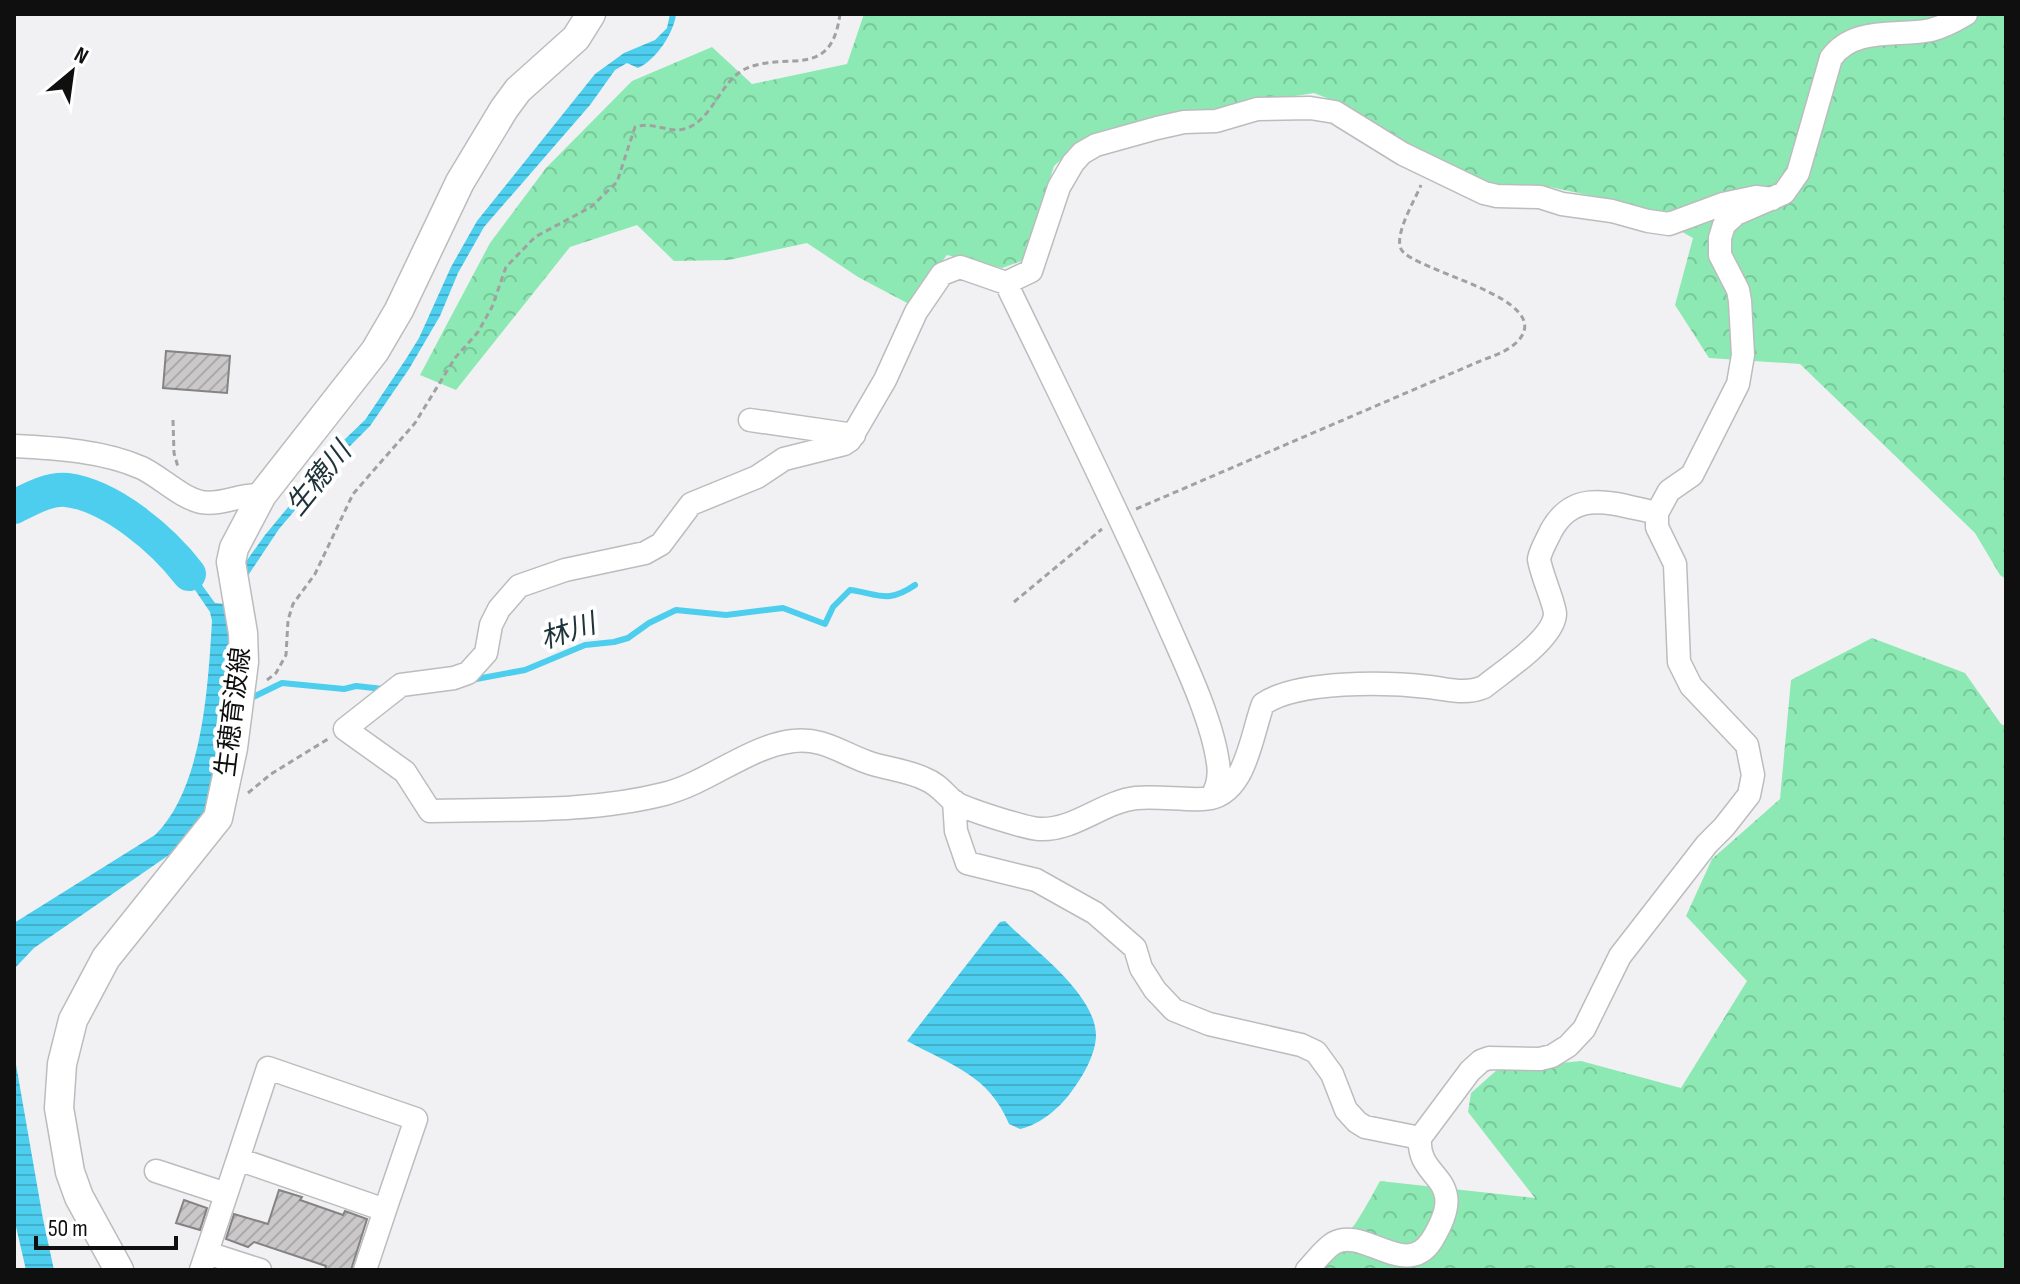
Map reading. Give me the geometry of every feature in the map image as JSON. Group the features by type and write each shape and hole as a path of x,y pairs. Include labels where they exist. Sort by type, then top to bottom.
{"main road":[{"name":"生穂育波線","path":"119,1270 79,1197 70,1172 59,1108 64,1054 80,1003 106,958 218,818 241,700 244,648 232,572 234,548 262,495 375,351 399,310 460,182 504,109 518,90 576,38 591,14"}],"street":[{"path":"1307,1270 1332,1244 1341,1241 1366,1244 1397,1255 1420,1252 1430,1243 1446,1210 1447,1195 1419,1148 1420,1138 1470,1071 1481,1061 1540,1059 1568,1046 1584,1029 1620,956 1749,795 1753,775 1747,745 1691,686 1679,662 1675,564 1657,527 1657,513 1669,491 1692,475 1738,384 1743,355 1740,301 1738,290 1720,255 1724,225 1736,214 1784,193 1798,173 1831,58 1838,47 1860,37 1933,30 1966,14"},
{"path":"1006,283 1031,271 1059,187 1073,163 1096,145 1157,128 1184,122 1216,121 1257,109 1321,109 1348,119 1429,167 1497,196 1540,197 1669,224 1723,204 1756,197 1772,199"},
{"path":"1211,798 1219,777 1210,730 1121,516 1006,283 960,267 942,274 916,312 885,380 854,435 844,444 784,459 757,477 691,504 661,544 645,553 565,570 524,583 499,609 491,625 486,653 468,673 397,689 345,729 405,772 430,811 548,808 636,800 668,793 706,779 761,750 792,741 820,743 866,762 923,777 966,808 1037,829 1063,826 1118,802 1137,798 1211,798 1219,795 1237,779 1263,704 1292,692 1332,685 1427,687 1457,692 1476,691 1484,687 1541,640 1551,625 1555,614 1539,559 1563,512 1590,501 1657,513"},
{"path":"750,420 854,435"},
{"path":"14,446 99,455 127,462 160,476 185,495 214,503 248,493 262,495"},
{"path":"954,801 956,831 967,863 1036,880 1095,913 1135,948 1141,968 1174,1010 1209,1024 1301,1045 1316,1052 1323,1059 1346,1110 1357,1122 1365,1127 1420,1138"},
{"path":"260,1270 204,1261 268,1068 416,1119 365,1270"},
{"path":"238,1159 385,1210"},
{"path":"156,1171 226,1194"}],"path":[{"path":"241,700 276,673 288,647 288,620 293,604 322,561 348,502 415,423 455,358 478,332 492,307 506,267 535,237 591,207 617,182 635,127 645,123 684,129 699,120 744,69 809,59 832,45 840,14"},
{"path":"1014,602 1121,516 1518,342 1523,324 1507,303 1485,289 1414,261 1400,247 1403,226 1429,167"},
{"path":"173,420 174,453 185,495"},
{"path":"218,818 271,774 345,729"}],"green space":[{"path":"864,14 2006,14 2006,579 2000,575 1975,533 1800,364 1709,358 1675,305 1693,238 1634,205 1550,187 1493,187 1409,147 1347,106 1314,93 1149,119 1086,137 1054,166 1024,260 1002,268 947,255 909,304 858,277 807,243 729,260 674,261 637,225 570,247 456,390 420,375 490,243 546,168 632,81 712,47 752,84 847,64"},
{"path":"1872,638 1965,673 2001,724 2006,726 2006,1270 1295,1270 1326,1254 1347,1234 1380,1181 1535,1198 1468,1112 1471,1093 1498,1069 1581,1061 1681,1088 1747,981 1686,916 1712,859 1780,799 1791,680"}],"water":[{"name":"生穂川","path":"670,14 676,14 675,21 657,52 638,68 627,63 615,70 590,105 484,227 458,273 440,316 409,369 370,426 279,529 249,574 231,613 226,731 206,816 182,846 34,948 14,969 14,923 155,835 184,791 193,764 205,705 212,621 210,612 180,568 155,543 159,538 180,555 215,603 225,604 245,563 265,535 343,441 365,420 406,359 477,221 595,74 624,53 655,40 667,28"},
{"path":"1005,921 1075,989 1093,1021 1096,1037 1094,1051 1082,1077 1069,1095 1044,1119 1020,1129 1009,1124 1001,1107 980,1083 907,1041 1000,922"},
{"path":"14,1053 54,1270 26,1270 14,1218"}],"building":[{"path":"166,351 230,356 227,393 163,388"},
{"path":"279,1190 343,1215 345,1211 367,1219 351,1270 325,1270 326,1266 254,1242 248,1247 226,1239 234,1214 268,1224"},
{"path":"184,1200 207,1208 200,1230 176,1223"}],"waterway":[{"path":"14,507 53,491 84,494 119,510 151,534 189,574"},
{"name":"林川","path":"471,680 525,670 585,645 628,638 676,610 726,615 783,608 825,624 833,607 850,590 890,596 915,585"},
{"name":"林川","path":"247,700 282,683 383,689"}]}
